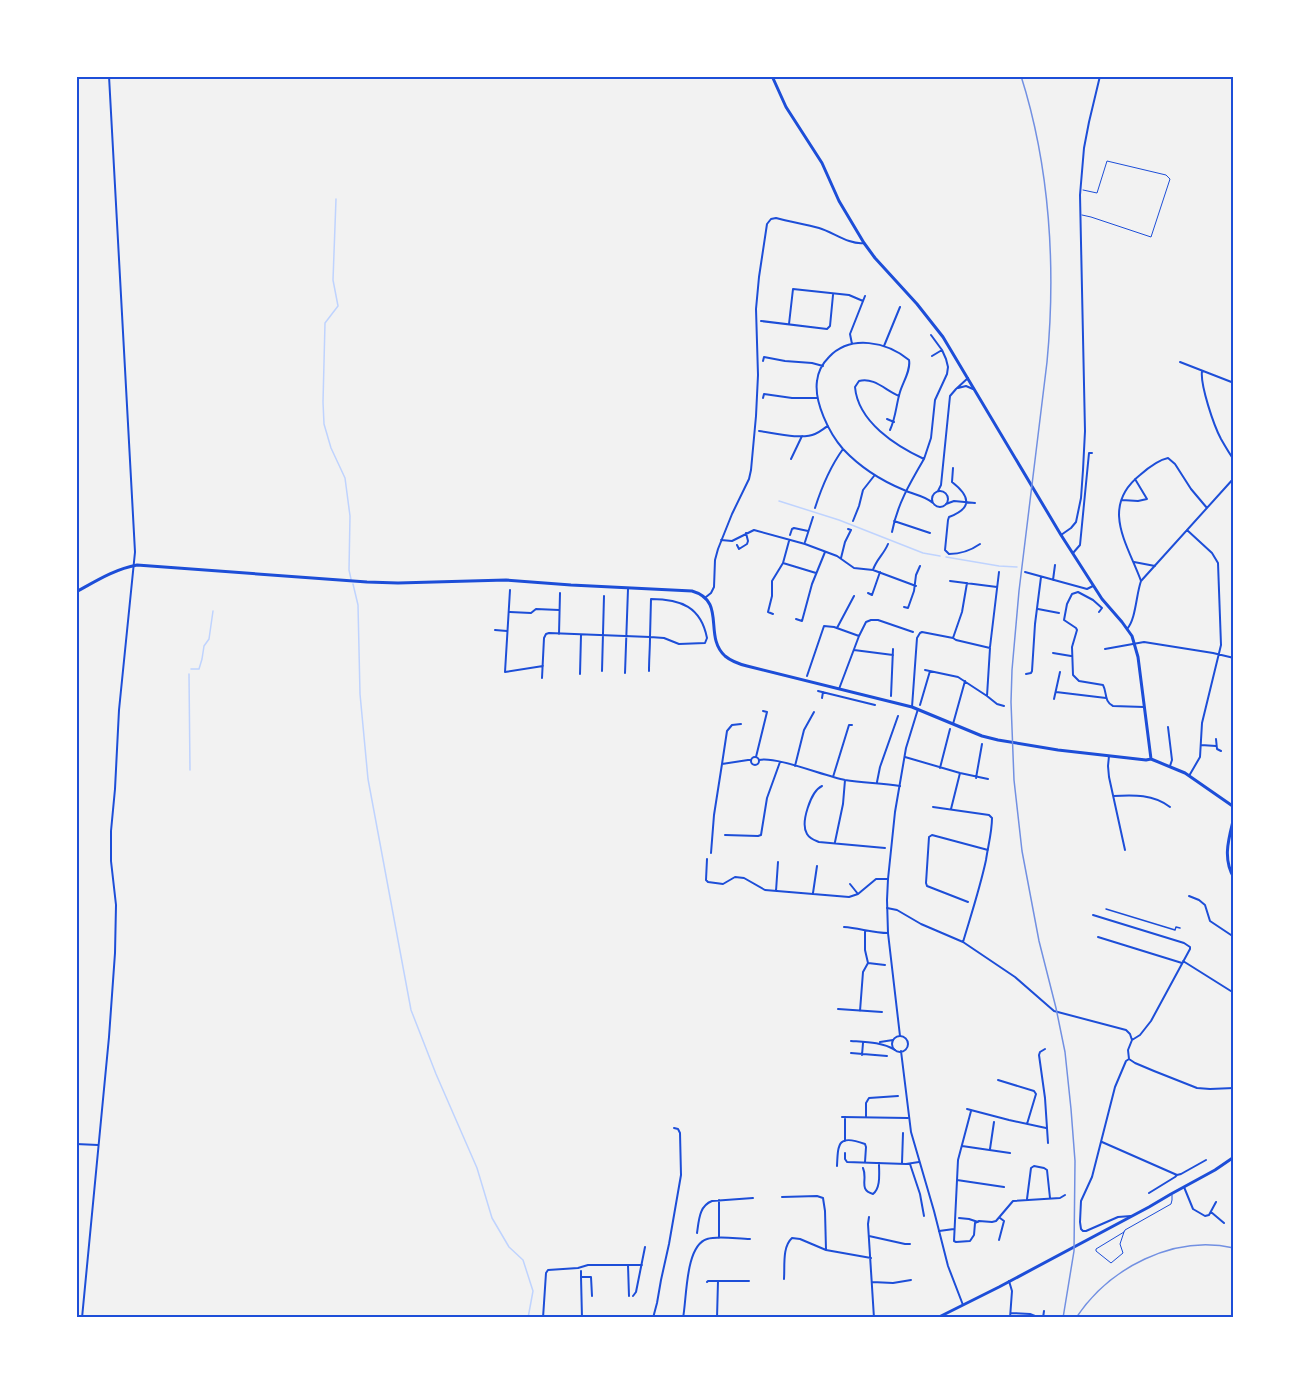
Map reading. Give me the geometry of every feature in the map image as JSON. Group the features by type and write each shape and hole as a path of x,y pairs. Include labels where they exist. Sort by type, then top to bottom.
{"main road":[{"path":"772,76 786,107 822,162 839,201 864,243 922,309 946,341 1093,586 1127,629 1135,644 1138,657 1151,759"},
{"path":"76,592 105,576 134,566 367,582 506,580 692,591 706,597 712,609 717,646 729,659 747,666 919,707 953,724 998,740 1058,750 1151,759 1190,776 1233,807"},
{"path":"1233,817 1226,853 1228,867 1233,878"},
{"path":"938,1317 1149,1207 1215,1170 1233,1157"}],"street":[{"path":"82,1317 110,1028 117,918 111,861 111,831 119,710 135,552 109,76"},
{"path":"1073,553 1080,545 1085,430 1081,190 1086,138 1100,76"},
{"path":"706,597 714,587 715,560 721,540 751,470 758,375 756,309 767,224 771,219 776,218 817,227 852,243 864,243"},
{"path":"789,324 793,289 849,295 863,301"},
{"path":"761,321 827,329 829,328 833,294"},
{"path":"852,344 850,334 865,296"},
{"path":"884,346 900,307"},
{"path":"892,532 905,491 924,459 931,438 935,400 947,374 947,363 942,350 931,335"},
{"path":"890,430 910,362 906,357 884,346 866,342 852,344 835,351 822,366 817,380 817,398 828,426 843,449 874,475 905,491 926,497 938,507 954,501 975,503"},
{"path":"932,356 942,350"},
{"path":"763,361 764,357 822,366"},
{"path":"1180,362 1233,383"},
{"path":"1202,371 1202,384 1216,429 1233,460"},
{"path":"926,497 938,491 941,484 951,394 968,378"},
{"path":"899,396 871,381 859,381 855,387 855,394 862,407 879,430 897,445 924,459"},
{"path":"956,389 966,386 975,391"},
{"path":"764,398 765,394 792,398 817,398"},
{"path":"887,419 894,422"},
{"path":"769,432 770,426"},
{"path":"759,431 802,436 816,434 828,426"},
{"path":"791,459 802,436"},
{"path":"815,508 828,473 843,449"},
{"path":"1061,535 1076,522 1089,453 1092,453"},
{"path":"1141,581 1122,531 1118,512 1124,492 1135,479 1168,458 1175,464 1207,508"},
{"path":"953,468 952,482 964,492 966,502 961,511 949,517 945,550 949,554 961,553 980,544"},
{"path":"853,521 863,490 874,475"},
{"path":"1127,629 1133,620 1137,591 1141,581 1233,478"},
{"path":"1121,500 1147,499 1135,479"},
{"path":"941,484 947,496 954,501"},
{"path":"938,491 944,492"},
{"path":"933,495 933,503"},
{"path":"946,504 947,496"},
{"path":"805,544 813,516"},
{"path":"894,521 930,533"},
{"path":"922,531 924,524"},
{"path":"790,534 794,528 808,531"},
{"path":"841,559 851,530 848,529"},
{"path":"721,540 732,541 754,530 805,544 825,551 854,568 880,572 916,586"},
{"path":"1187,530 1212,553 1218,562 1221,645 1202,723 1198,761 1190,776"},
{"path":"736,545 739,549 747,544 746,533"},
{"path":"773,614 768,612 772,581 783,563 790,540"},
{"path":"873,570 888,544"},
{"path":"796,619 802,621 825,551"},
{"path":"1134,562 1155,566"},
{"path":"783,563 816,573"},
{"path":"1053,580 1055,565"},
{"path":"904,606 908,608 920,566"},
{"path":"917,571 922,573"},
{"path":"868,593 872,595 880,572"},
{"path":"987,696 999,572"},
{"path":"1025,572 1087,589 1093,586"},
{"path":"1026,674 1032,671 1041,577"},
{"path":"950,581 997,587"},
{"path":"953,638 962,612 967,583"},
{"path":"625,673 628,587"},
{"path":"510,591 505,672 543,666"},
{"path":"1099,612 1102,608 1093,600 1078,592 1072,594 1064,618 1077,630 1072,647 1072,671 1079,681 1103,685 1106,698 1113,706 1144,707"},
{"path":"559,634 560,593"},
{"path":"602,671 604,596"},
{"path":"837,628 854,596"},
{"path":"542,678 546,634 650,637 664,638 679,644 703,644 707,638 703,622 691,609 673,600 651,599 650,637 649,671"},
{"path":"1037,608 1059,613"},
{"path":"509,612 531,613 536,609 560,610"},
{"path":"839,689 864,625 871,620 878,620 913,632"},
{"path":"807,676 822,628 828,626 859,636"},
{"path":"495,630 507,631"},
{"path":"912,707 920,633 953,638 990,648"},
{"path":"580,674 581,634"},
{"path":"1106,649 1144,642 1233,658"},
{"path":"891,696 893,649"},
{"path":"854,650 893,655"},
{"path":"1053,653 1072,656"},
{"path":"925,670 954,675 997,704 1004,706"},
{"path":"900,1036 888,933 888,879 894,820 908,740 930,671"},
{"path":"1054,699 1060,672"},
{"path":"953,724 965,681"},
{"path":"818,691 875,705"},
{"path":"822,698 823,692"},
{"path":"1056,692 1106,698"},
{"path":"869,704 871,697"},
{"path":"751,760 756,765 759,762 767,712 763,711"},
{"path":"795,766 807,720 814,712"},
{"path":"877,783 880,767 898,716"},
{"path":"711,853 714,815 728,729 732,725 741,724"},
{"path":"896,724 900,726"},
{"path":"833,777 849,725 852,725"},
{"path":"1168,727 1172,760 1170,766"},
{"path":"940,768 950,729"},
{"path":"1216,739 1217,749 1221,751"},
{"path":"976,777 982,744"},
{"path":"1201,745 1216,746"},
{"path":"888,746 892,748"},
{"path":"1109,755 1108,777 1125,850"},
{"path":"905,757 960,774 988,779"},
{"path":"722,764 758,758 845,780 900,786"},
{"path":"725,835 758,837 761,835 767,798 780,762"},
{"path":"951,809 960,774"},
{"path":"835,843 845,780"},
{"path":"822,786 817,788 809,804 806,833 810,838 816,841 885,848"},
{"path":"1112,796 1152,797 1170,807"},
{"path":"933,807 989,815 992,818 988,850 978,894 963,942"},
{"path":"968,902 927,886 929,837 932,835 943,837 988,850"},
{"path":"711,847 717,847"},
{"path":"707,859 706,880 710,883 723,884 735,877 744,878 761,889 776,891 849,897 858,894 876,879 888,879"},
{"path":"776,891 778,862"},
{"path":"813,894 817,866"},
{"path":"850,884 858,894"},
{"path":"1189,896 1205,905 1210,921 1233,937"},
{"path":"888,908 897,910 921,924 963,942 1015,977 1054,1011 1125,1030 1132,1036 1132,1040"},
{"path":"1106,909 1175,930 1176,927 1180,928"},
{"path":"1093,915 1178,941 1190,947 1151,1021 1140,1035 1132,1040 1128,1050 1129,1059 1115,1087 1092,1177 1082,1201 1081,1229 1086,1231 1118,1217 1131,1216"},
{"path":"844,927 888,933"},
{"path":"860,1011 863,972 868,963 865,931"},
{"path":"1098,938 1183,962 1233,993"},
{"path":"868,963 885,965"},
{"path":"838,1009 882,1012"},
{"path":"878,1043 900,1036"},
{"path":"851,1041 878,1043 901,1051 907,1048 908,1043 904,1037 900,1036"},
{"path":"893,1040 892,1045 895,1050"},
{"path":"862,1042 862,1055"},
{"path":"1045,1049 1039,1055 1048,1143"},
{"path":"901,1051 908,1118 948,1266 963,1305"},
{"path":"851,1053 887,1056"},
{"path":"1129,1059 1197,1088 1233,1088"},
{"path":"998,1080 1034,1091 1036,1094 1027,1124"},
{"path":"866,1117 868,1098 898,1096"},
{"path":"967,1109 1046,1128"},
{"path":"971,1111 958,1160 954,1241 970,1241 974,1235 975,1223 978,1222"},
{"path":"845,1140 843,1117 908,1118"},
{"path":"990,1149 994,1122"},
{"path":"653,1317 681,1175 680,1133 674,1128"},
{"path":"902,1164 903,1133"},
{"path":"837,1166 838,1146 845,1140 865,1144 865,1162"},
{"path":"1101,1142 1177,1175"},
{"path":"76,1144 99,1145"},
{"path":"961,1146 1010,1153"},
{"path":"845,1153 847,1162 910,1164 919,1162"},
{"path":"1149,1193 1206,1160"},
{"path":"863,1168 865,1171 864,1188 873,1194 878,1187 879,1163"},
{"path":"910,1164 920,1194 924,1216"},
{"path":"1027,1199 1031,1168 1035,1166 1047,1171 1050,1198"},
{"path":"956,1180 1004,1187"},
{"path":"1184,1187 1193,1209 1205,1216 1209,1215 1216,1202"},
{"path":"960,1218 992,1222 1000,1217 1013,1201 1060,1198 1065,1195"},
{"path":"782,1197 818,1196 824,1199 826,1250"},
{"path":"697,1233 700,1213 704,1205 719,1200 753,1198"},
{"path":"719,1200 719,1238"},
{"path":"1207,1204 1213,1207"},
{"path":"1211,1212 1224,1223"},
{"path":"869,1217 874,1317"},
{"path":"999,1240 1004,1221 1000,1217"},
{"path":"939,1231 954,1229"},
{"path":"869,1236 910,1244"},
{"path":"683,1317 690,1266 699,1243 711,1238 750,1239"},
{"path":"784,1279 786,1246 790,1239 797,1238 826,1250 871,1258"},
{"path":"628,1265 631,1296 636,1292 645,1247"},
{"path":"543,1317 548,1270 588,1265 642,1265"},
{"path":"581,1271 582,1317"},
{"path":"591,1272 592,1296"},
{"path":"581,1277 591,1277"},
{"path":"872,1282 893,1283 911,1280"},
{"path":"717,1317 718,1281"},
{"path":"707,1282 748,1281"},
{"path":"1009,1281 1012,1291 1010,1317"},
{"path":"1010,1313 1042,1317 1044,1311"},
{"path":"761,1317 776,1317"}],"lane":[{"path":"1080,215 1152,237 1170,179 1166,175 1107,161 1097,193 1081,190"},
{"path":"1124,1232 1120,1244 1123,1253 1111,1263 1096,1251 1125,1230 1170,1204 1173,1200 1171,1194"}],"waterway":[{"path":"336,199 333,280 338,306 325,323 323,402 324,424 331,448 345,478 350,516 349,570 351,579"},
{"path":"779,501 839,520 923,553 940,556"},
{"path":"946,557 1017,567"},
{"path":"353,584 358,605 360,694 368,779 411,1010 477,1168 492,1218 509,1247 523,1260 533,1291 528,1318"},
{"path":"191,669 199,669 204,646 209,639 213,611"},
{"path":"189,674 190,770"}],"railway":[{"path":"1021,76 1039,146 1048,218 1051,290 1047,362 1019,591 1011,702 1014,780 1022,851 1039,941 1065,1052 1071,1109 1075,1161 1074,1251 1063,1318"},
{"path":"1076,1318 1106,1284 1145,1259 1189,1246 1211,1245 1234,1248"}]}
